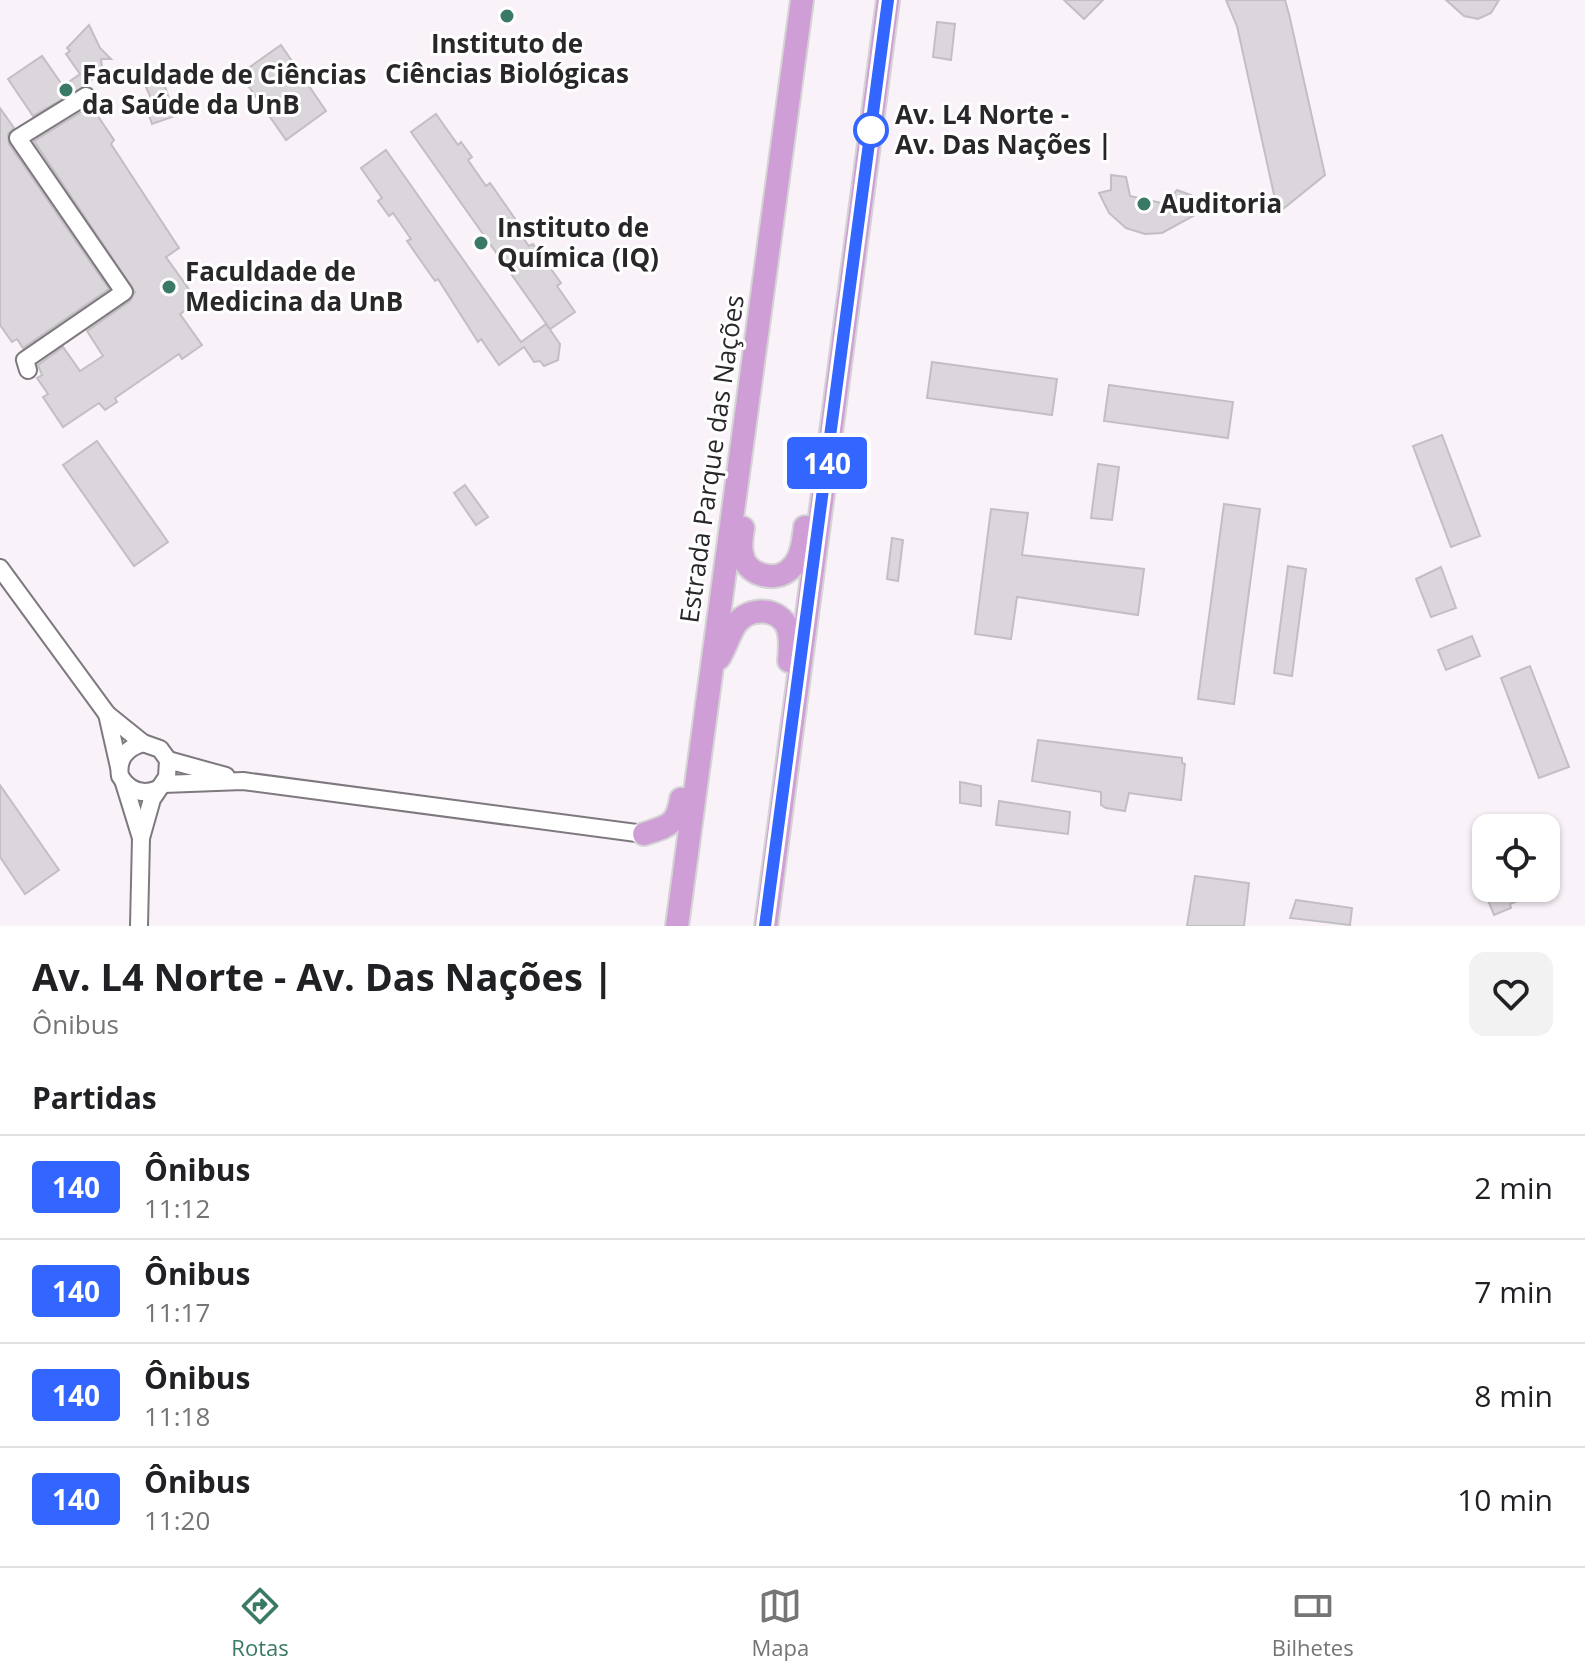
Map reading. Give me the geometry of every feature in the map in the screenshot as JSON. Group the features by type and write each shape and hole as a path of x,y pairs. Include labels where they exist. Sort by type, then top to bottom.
{"highway":[{"path":"790,0 788,42 792,75"},
{"name":"Estrada Parque das Nações","path":"677,926 802,0"},
{"path":"765,919 888,0"},
{"path":"747,419 749,472 741,554 747,566 763,576 778,576 791,569 801,554 817,456 833,415"},
{"path":"644,834 671,826 677,820 698,685 724,651 737,623 750,613 765,611 778,616 787,626 790,656 779,746 784,776"},
{"path":"644,834 663,845 671,860 665,926"}],"street":[{"path":"28,370 25,360 124,292 18,138 86,96"},
{"path":"0,568 107,714 143,743 160,749 168,760 243,781 644,834"},
{"path":"107,714 141,838 139,926"},
{"path":"143,743 131,747 122,756 122,776 140,792 160,786 243,781"},
{"path":"141,838 168,760"}],"building":[{"path":"1064,0 1103,0 1084,19"},
{"path":"1226,0 1285,0 1289,14 1325,175 1278,213 1237,26"},
{"path":"1446,0 1499,0 1491,13 1478,19 1464,16"},
{"path":"937,22 955,24 951,60 933,57"},
{"path":"89,25 100,48 111,59 101,59 102,67 87,85 33,116 8,79 42,56 63,86 80,74 66,54 70,51 67,48"},
{"path":"281,45 326,111 286,140 240,74"},
{"path":"162,78 175,116 152,124 148,112 156,109 145,85"},
{"path":"91,106 114,140 111,144 179,248 166,257 198,302 180,314 202,345 182,359 179,354 115,398 117,402 105,410 99,403 63,427 43,397 48,394 37,378 42,375 38,365 63,347 80,371 103,356 87,331 130,301 135,292 34,141"},
{"path":"0,108 14,128 8,134 9,144 109,289 23,348 17,339 12,342 0,325"},
{"name":"Instituto de Química (IQ)","path":"436,114 458,145 461,142 472,157 468,160 486,186 490,183 518,223 514,226 529,246 533,244 561,283 557,286 575,312 550,329 411,132"},
{"path":"386,150 521,342 546,324 560,344 558,360 544,366 540,361 534,362 524,347 499,365 481,339 478,342 438,279 435,281 407,241 411,239 393,213 389,216 378,201 382,198 361,168"},
{"name":"Auditoria","path":"1111,175 1126,177 1130,196 1166,204 1177,190 1191,195 1184,209 1193,216 1162,233 1145,234 1126,228 1109,213 1099,193 1111,190"},
{"path":"932,362 1057,379 1052,415 927,398"},
{"path":"1109,385 1233,402 1228,438 1104,421"},
{"path":"1442,435 1480,536 1451,547 1413,446"},
{"path":"97,441 168,542 134,566 63,465"},
{"path":"1098,464 1119,467 1112,520 1091,518"},
{"path":"465,485 488,517 476,525 454,493"},
{"path":"1224,504 1260,509 1234,704 1198,699"},
{"path":"991,509 1028,513 1022,555 1144,569 1138,615 1017,597 1011,639 975,634"},
{"path":"892,538 903,540 898,581 887,579"},
{"path":"1288,566 1306,569 1292,676 1274,673"},
{"path":"1441,567 1456,608 1431,617 1416,579"},
{"path":"1472,636 1480,656 1446,670 1438,650"},
{"path":"1530,666 1569,767 1539,778 1501,678"},
{"path":"1038,740 1182,758 1185,764 1181,800 1129,793 1125,811 1101,805 1101,792 1032,781"},
{"path":"960,782 981,786 981,806 960,803"},
{"path":"0,785 59,870 25,894 0,857"},
{"path":"999,801 1070,812 1068,834 996,825"},
{"path":"1195,876 1249,883 1244,926 1187,926"},
{"path":"1296,900 1352,908 1350,925 1290,918"},
{"path":"1489,902 1515,902 1510,904 1511,908 1494,915"}],"bus line":[{"name":"140","path":"765,926 888,0"}],"place":[{"name":"Instituto de Ciências Biológicas","path":"507,16"},
{"name":"Faculdade de Ciências da Saúde da UnB","path":"66,90"},
{"name":"Av. L4 Norte - Av. Das Nações |","path":"871,130"},
{"name":"Auditoria","path":"1144,204"},
{"name":"Instituto de Química (IQ)","path":"481,243"},
{"name":"Faculdade de Medicina da UnB","path":"169,287"}]}
